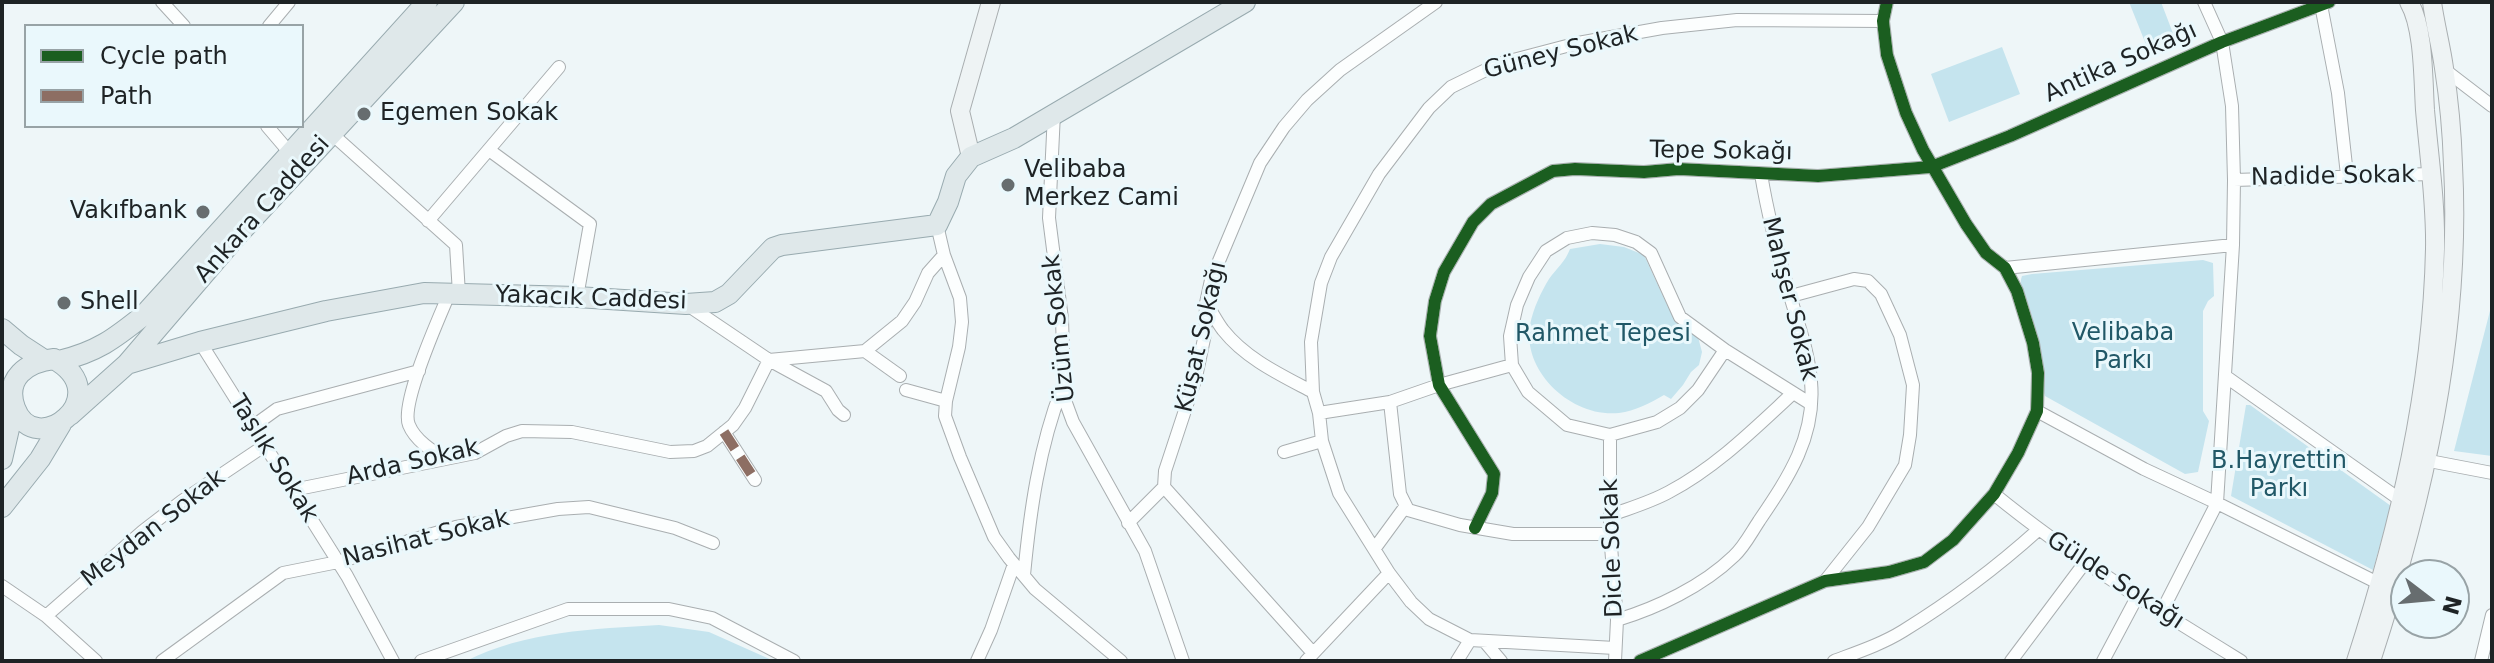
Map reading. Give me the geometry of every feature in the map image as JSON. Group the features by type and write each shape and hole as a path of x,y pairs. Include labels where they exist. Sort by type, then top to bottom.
{"main road":[{"name":"Ankara Caddesi","path":"2,459 10,394 23,370 28,365 87,355 117,337 144,315 427,2"},
{"name":"Ankara Caddesi","path":"2,507 40,459 65,420 127,364 234,239 454,2"},
{"path":"937,225 956,176 971,157 1014,138 1245,2"},
{"name":"Yakacık Caddesi","path":"127,364 200,342 326,311 424,293 577,297 686,304 715,302 729,294 773,248 937,225"},
{"path":"173,312 177,334 186,340 200,342"},
{"path":"2,329 21,345 70,371 77,385 77,400 65,420 45,428 30,425 19,415 10,394"}],"street":[{"path":"162,2 182,24"},
{"path":"271,24 289,2"},
{"path":"971,157 960,111 991,2"},
{"name":"Küşat Sokağı","path":"1164,487 1169,455 1196,377 1205,334 1206,303 1216,268 1260,163 1307,100 1340,70 1436,2"},
{"path":"1640,661 1825,581 1889,572 1924,562 1953,540 1994,494 2018,453 2037,411 2038,373 2033,343 2017,291 2005,268 1986,253 1931,167 1887,55 1883,21 1887,2"},
{"path":"2161,613 2217,503 2233,245 2234,180 2232,106 2222,42 2204,2"},
{"path":"2356,661 2402,501 2420,459 2434,272 2431,174 2418,32 2409,2"},
{"path":"2371,661 2445,346 2452,257 2454,166 2445,70 2432,2"},
{"path":"2325,4 2347,175"},
{"name":"Antika Sokağı","path":"1931,167 2010,136 2222,42 2325,4"},
{"name":"Güney Sokak","path":"1615,655 1470,640 1429,619 1411,602 1389,573 1339,493 1322,441 1313,392 1311,342 1321,283 1331,257 1379,174 1429,108 1451,87 1498,64 1578,43 1662,28 1737,20 1883,21"},
{"path":"428,221 559,67"},
{"path":"2445,70 2492,106"},
{"name":"Üzüm Sokak","path":"1054,113 1049,218 1062,319 1066,403 1073,422 1145,551 1183,661"},
{"path":"269,128 290,153"},
{"path":"332,134 456,245 454,294 419,371 411,396 408,423 416,436 445,459"},
{"path":"489,150 590,224 577,297"},
{"name":"Tepe Sokağı","path":"1439,385 1430,336 1435,301 1444,272 1473,222 1491,204 1553,171 1679,169 1761,174 1852,174 1931,167"},
{"name":"Mahşer Sokak","path":"1617,620 1642,613 1680,593 1710,576 1736,555 1796,465 1804,445 1811,404 1807,356 1767,209 1761,174"},
{"name":"Nadide Sokak","path":"2234,180 2431,174"},
{"path":"1051,194 1066,200"},
{"path":"937,225 960,298 962,322 959,347 945,416 960,457 994,537 1014,564 1035,589 1121,661"},
{"path":"1725,350 1698,390 1680,408 1657,422 1610,435 1567,425 1528,392 1512,365 1510,336 1517,305 1529,277 1546,251 1567,238 1592,233 1615,235 1636,242 1651,253 1680,317 1725,350 1811,404"},
{"path":"2005,268 2233,245"},
{"path":"769,360 865,351 902,321 928,273 944,255"},
{"path":"1791,296 1854,279 1868,281 1881,294 1900,335 1913,385 1905,465 1868,527 1825,581"},
{"path":"1206,303 1223,330 1240,347 1266,368 1313,392"},
{"path":"686,304 769,360 826,391 844,415"},
{"name":"Taşlık Sokak","path":"200,342 338,562 393,661"},
{"path":"865,351 900,376"},
{"name":"Arda Sokak","path":"293,490 475,453 522,431 572,432 680,454 694,451 707,446 724,432 745,408 769,360"},
{"path":"1319,413 1390,402 1512,365"},
{"path":"252,427 277,409 419,371"},
{"path":"2225,376 2402,501"},
{"path":"1024,575 1029,522 1049,421 1064,385"},
{"path":"1439,385 1494,474 1492,493 1475,528"},
{"path":"906,390 946,401"},
{"path":"1611,515 1666,494 1696,477 1737,445 1792,394"},
{"path":"1390,402 1400,494 1405,507"},
{"path":"2037,411 2144,469 2378,583"},
{"path":"724,432 755,480"},
{"name":"Dicle Sokak","path":"1610,435 1610,534 1617,620 1615,655"},
{"path":"1284,452 1322,441"},
{"name":"Meydan Sokak","path":"46,616 143,531 264,446"},
{"path":"2420,459 2492,473"},
{"path":"1128,523 1164,487 1309,657 1389,573"},
{"name":"Gülde Sokağı","path":"1994,494 2038,530 2137,597 2241,661"},
{"name":"Nasihat Sokak","path":"162,661 283,573 338,562 456,527 575,507 606,510 675,528 713,543"},
{"path":"1405,507 1460,525 1513,534 1610,534"},
{"path":"1375,548 1405,507"},
{"path":"1834,661 1902,632 1972,584 2038,530"},
{"path":"2011,661 2086,561"},
{"path":"977,661 1014,564"},
{"path":"2,586 46,616 96,661"},
{"path":"2103,661 2137,597"},
{"path":"421,661 568,609 669,609 712,618 794,661"},
{"path":"2481,661 2492,615"},
{"path":"1457,661 1470,640"},
{"path":"1485,642 1501,661"},
{"path":"1872,647 1877,661"}],"green space":[{"path":"2129,2 2161,2 2174,36 2147,47"},
{"path":"2002,47 2020,94 1949,122 1931,74"},
{"name":"Rahmet Tepesi","path":"1600,244 1624,247 1644,255 1668,307 1698,337 1702,352 1699,365 1671,399 1664,395 1637,409 1601,413 1568,400 1542,375 1534,359 1530,325 1546,284 1570,249"},
{"name":"Velibaba Parkı","path":"2203,260 2213,263 2214,296 2203,311 2203,411 2209,421 2198,472 2185,474 2045,396 2041,351 2021,281 2022,276 2032,274"},
{"path":"2492,303 2492,456 2454,451"},
{"name":"B.Hayrettin Parkı","path":"2246,405 2391,506 2373,570 2231,496"},
{"path":"659,625 709,632 774,661 466,661 536,637"}],"marked path":[{"path":"724,432 755,480"}],"cycle path":[{"path":"1640,661 1825,581 1889,572 1924,562 1953,540 1994,494 2018,453 2037,411 2038,373 2033,343 2017,291 2005,268 1986,253 1966,224 1923,150 1906,113 1887,55 1883,21 1887,2"},
{"path":"1475,528 1492,493 1494,474 1439,385 1430,336 1435,301 1444,272 1473,222 1491,204 1553,171 1575,169 1644,172 1679,169 1818,176 1931,167 2010,136 2222,42 2329,2"}],"place":[{"name":"Egemen Sokak","path":"364,114"},
{"name":"Velibaba Merkez Cami","path":"1008,185"},
{"name":"Vakıfbank","path":"203,212"},
{"name":"Shell","path":"64,303"}]}
